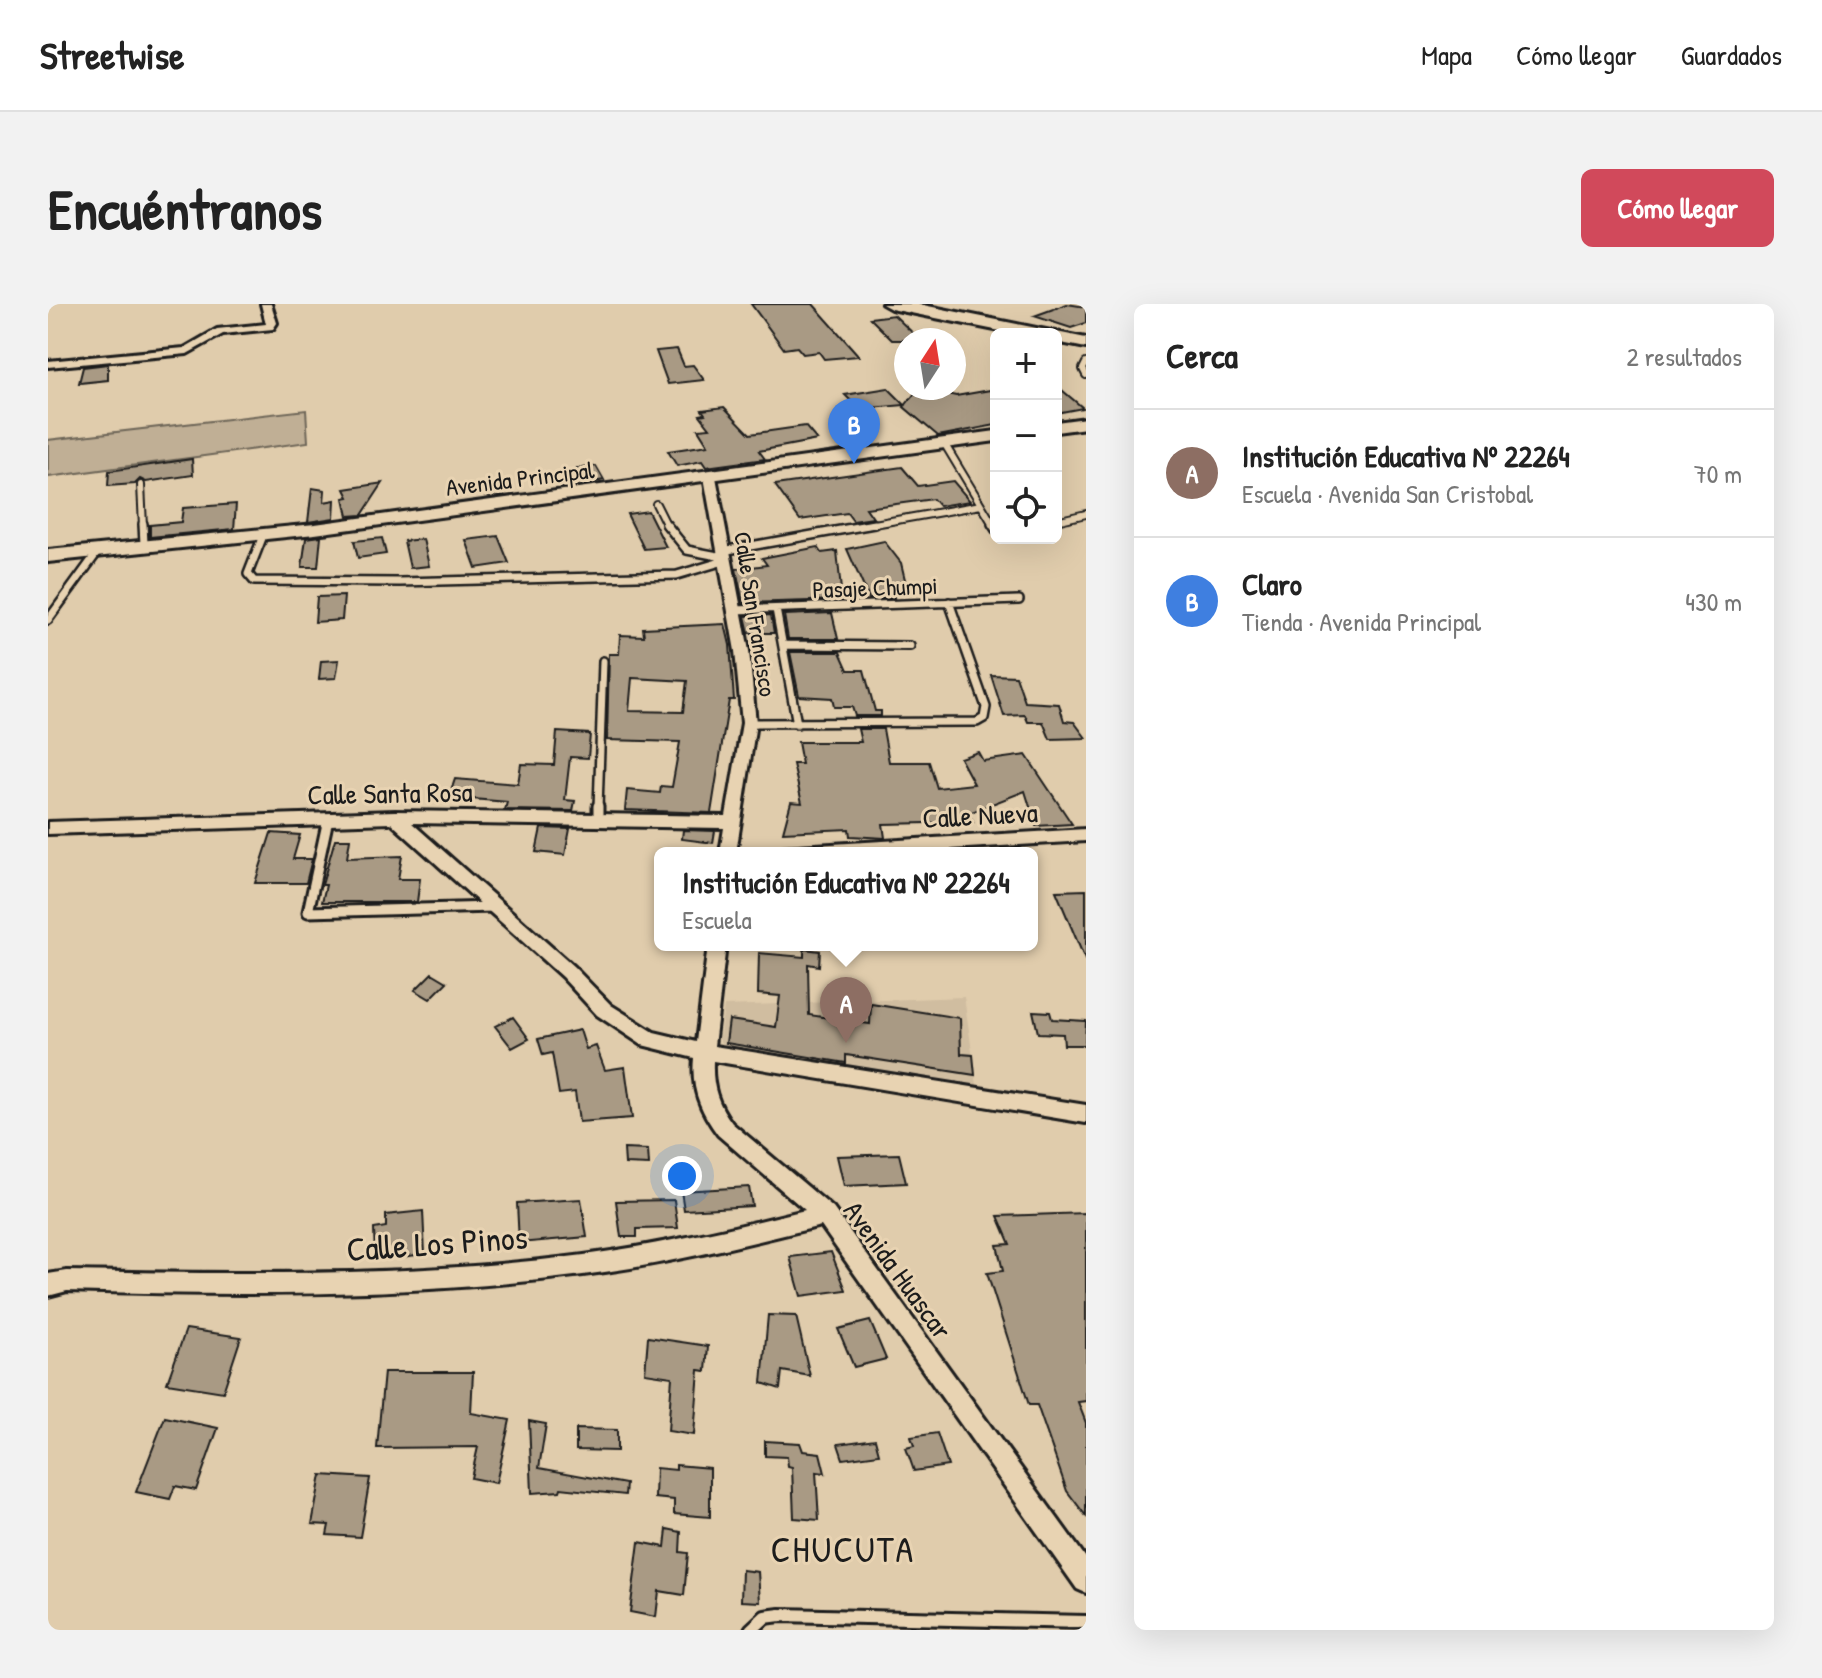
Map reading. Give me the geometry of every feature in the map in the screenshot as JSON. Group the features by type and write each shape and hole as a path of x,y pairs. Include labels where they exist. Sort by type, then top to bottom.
{"highway":[{"path":"891,304 1012,328"},
{"path":"1062,338 1086,343"}],"main road":[{"path":"1062,426 1086,423"},
{"name":"Avenida Principal","path":"48,556 264,533 710,477 990,437"}],"street":[{"path":"48,364 192,350 221,331 269,327 272,323 266,304"},
{"name":"Calle San Francisco","path":"710,477 742,651 749,723 729,847"},
{"path":"395,817 568,972 604,1010 630,1030 649,1039 704,1052 1086,1114"},
{"name":"Calle Santa Rosa","path":"48,828 395,817 734,822"},
{"name":"Calle Nueva","path":"883,847 1086,835"},
{"path":"704,1052 716,951"},
{"name":"Avenida Huascar","path":"704,1052 703,1094 711,1112 725,1129 826,1215 1086,1580"},
{"name":"Calle Los Pinos","path":"48,1285 67,1281 282,1286 489,1274 658,1253 826,1215"}],"lane":[{"path":"1086,363 1083,369 1086,375"},
{"path":"944,443 990,520"},
{"path":"141,485 144,544"},
{"path":"656,504 683,550 701,556 723,556 981,505"},
{"path":"1062,520 1086,514"},
{"path":"264,533 248,574 248,578 254,581 400,582 677,575 723,556"},
{"path":"48,620 99,550"},
{"name":"Pasaje Chumpi","path":"734,610 1019,600"},
{"path":"749,723 977,722 987,714 986,707 949,602"},
{"path":"776,609 797,724"},
{"path":"783,645 910,646"},
{"path":"598,819 603,661"},
{"path":"328,819 308,912 494,907"},
{"path":"751,1630 765,1617 780,1615 1086,1622"}],"shaded area":[{"path":"306,410 308,442 48,477 48,440"},
{"path":"964,997 977,1085 724,1048 719,1039 724,1006"}],"building":[{"path":"751,304 813,304 859,356 824,359 819,352 803,354 797,347 784,349"},
{"path":"1067,304 1086,307 1086,323 1071,328 1034,316"},
{"path":"894,315 908,328 894,328 892,340 870,318"},
{"path":"677,349 684,366 693,365 704,380 668,384 656,351"},
{"path":"108,364 108,380 79,383 83,367"},
{"path":"888,388 894,394 894,400 900,400 905,405 859,409 845,395"},
{"path":"990,390 990,426 938,436 904,407 910,400 966,400 966,394"},
{"path":"1062,390 1083,408 1062,412"},
{"path":"724,407 750,434 805,426 817,440 759,451 765,459 706,467 702,461 677,466 668,451 708,445 698,429 710,428 700,415 705,414 702,410"},
{"path":"192,459 193,475 146,482 140,479 135,484 108,486 109,471"},
{"path":"596,466 604,480 584,484 576,469"},
{"path":"902,467 918,486 953,481 970,501 939,506 933,499 866,508 873,518 853,521 847,513 800,520 775,485"},
{"path":"383,483 362,515 348,516 344,498 349,497 345,489"},
{"path":"312,488 325,490 324,502 335,500 334,518 308,522"},
{"path":"236,504 234,529 150,537 150,525 181,522 183,508"},
{"path":"648,511 666,547 644,549 627,514"},
{"path":"321,536 318,567 302,567 306,538"},
{"path":"498,536 509,563 476,568 466,540"},
{"path":"382,538 386,554 358,558 354,541"},
{"path":"423,539 429,566 410,568 404,541"},
{"path":"884,541 901,563 907,588 894,588 894,598 869,599 847,549"},
{"path":"818,547 822,553 837,551 842,600 743,603 736,569 767,565 762,558"},
{"path":"344,596 342,620 315,622 317,597"},
{"path":"832,613 838,639 788,639 784,615"},
{"path":"771,615 774,633 749,633 745,616"},
{"path":"725,624 730,645 734,700 729,700 711,813 625,810 627,790 660,793 661,786 672,787 680,742 607,740 609,654 619,654 620,635 644,636 643,628","holes":["632,678 687,681 683,712 629,711"]},
{"path":"790,652 840,652 848,670 864,670 875,711 881,711 881,716 855,716 852,707 834,707 832,698 799,696"},
{"path":"339,660 336,678 319,679 321,661"},
{"path":"991,675 1016,676 1025,702 1059,704 1064,721 1074,722 1086,738 1050,739 1043,722 1028,722 1025,715 1004,716"},
{"path":"858,729 883,729 889,762 929,762 937,788 974,784 960,758 978,752 983,761 1026,755 1072,824 1036,826 1025,791 969,813 973,822 883,824 885,838 850,836 849,829 783,832 791,802 802,803 793,764 802,764 798,742 861,742"},
{"path":"557,732 590,734 588,758 570,757 565,800 575,801 573,811 505,810 507,802 449,797 455,779 518,784 521,764 554,765"},
{"path":"541,828 570,829 565,855 536,852"},
{"path":"683,830 715,831 713,843 682,839"},
{"path":"271,833 300,835 293,859 312,859 306,883 255,883"},
{"path":"335,839 350,839 347,858 402,856 398,879 420,879 417,902 322,902 326,885 322,885"},
{"path":"1086,890 1086,962 1056,891"},
{"path":"804,951 820,951 819,966 808,964 809,1015 870,1024 871,1004 960,1018 961,1054 973,1055 975,1075 846,1055 846,1063 726,1043 729,1020 776,1027 780,996 758,994 759,953 804,957"},
{"path":"432,973 447,982 430,999 415,990"},
{"path":"1033,1011 1050,1012 1052,1019 1086,1021 1085,1045 1064,1045 1063,1034 1038,1033"},
{"path":"513,1017 529,1039 512,1048 495,1026"},
{"path":"580,1030 586,1049 596,1046 605,1070 625,1067 632,1118 579,1122 575,1092 559,1094 552,1053 543,1055 538,1039"},
{"path":"624,1149 648,1150 649,1165 625,1164"},
{"path":"899,1154 906,1183 844,1186 837,1156"},
{"path":"749,1187 752,1206 684,1210 681,1191"},
{"path":"581,1199 587,1237 519,1243 517,1203"},
{"path":"674,1200 678,1228 637,1229 637,1237 621,1237 616,1201"},
{"path":"423,1211 425,1254 375,1260 374,1229 386,1227 386,1215"},
{"path":"1086,1213 1086,1401 1078,1402 1086,1423 1086,1516 1067,1491 1037,1405 1029,1405 987,1273 1003,1271 997,1245 1010,1244 998,1216"},
{"path":"831,1252 846,1290 801,1296 790,1257"},
{"path":"768,1315 796,1316 810,1376 782,1371 780,1389 762,1383"},
{"path":"870,1321 886,1359 854,1367 838,1329"},
{"path":"186,1329 241,1337 223,1392 167,1383"},
{"path":"648,1337 708,1346 706,1371 699,1370 694,1435 668,1431 672,1377 645,1373"},
{"path":"384,1372 473,1372 471,1413 510,1420 496,1483 471,1478 478,1447 377,1448"},
{"path":"165,1417 218,1428 196,1490 175,1486 170,1499 136,1492"},
{"path":"529,1421 546,1424 539,1468 626,1484 625,1495 561,1488 560,1491 532,1493"},
{"path":"576,1429 617,1430 617,1451 576,1450"},
{"path":"937,1433 948,1466 914,1471 906,1448 914,1446 911,1437"},
{"path":"875,1439 879,1454 843,1459 838,1444"},
{"path":"765,1441 800,1443 803,1451 820,1453 825,1473 816,1472 819,1520 794,1518 792,1467 788,1466 787,1457 765,1456"},
{"path":"676,1465 710,1468 710,1517 674,1514 674,1500 655,1498 656,1468 676,1470"},
{"path":"321,1475 370,1478 360,1537 327,1535 329,1525 312,1524"},
{"path":"667,1529 681,1532 680,1552 688,1553 684,1595 659,1591 656,1617 630,1612 639,1542 665,1547"},
{"path":"742,1570 758,1572 760,1602 741,1601"}],"place":[{"name":"Claro","path":"854,464"},
{"name":"Institución Educativa Nº 22264","path":"846,1043"}],"district":[{"name":"CHUCUTA","path":"843,1548"}]}
